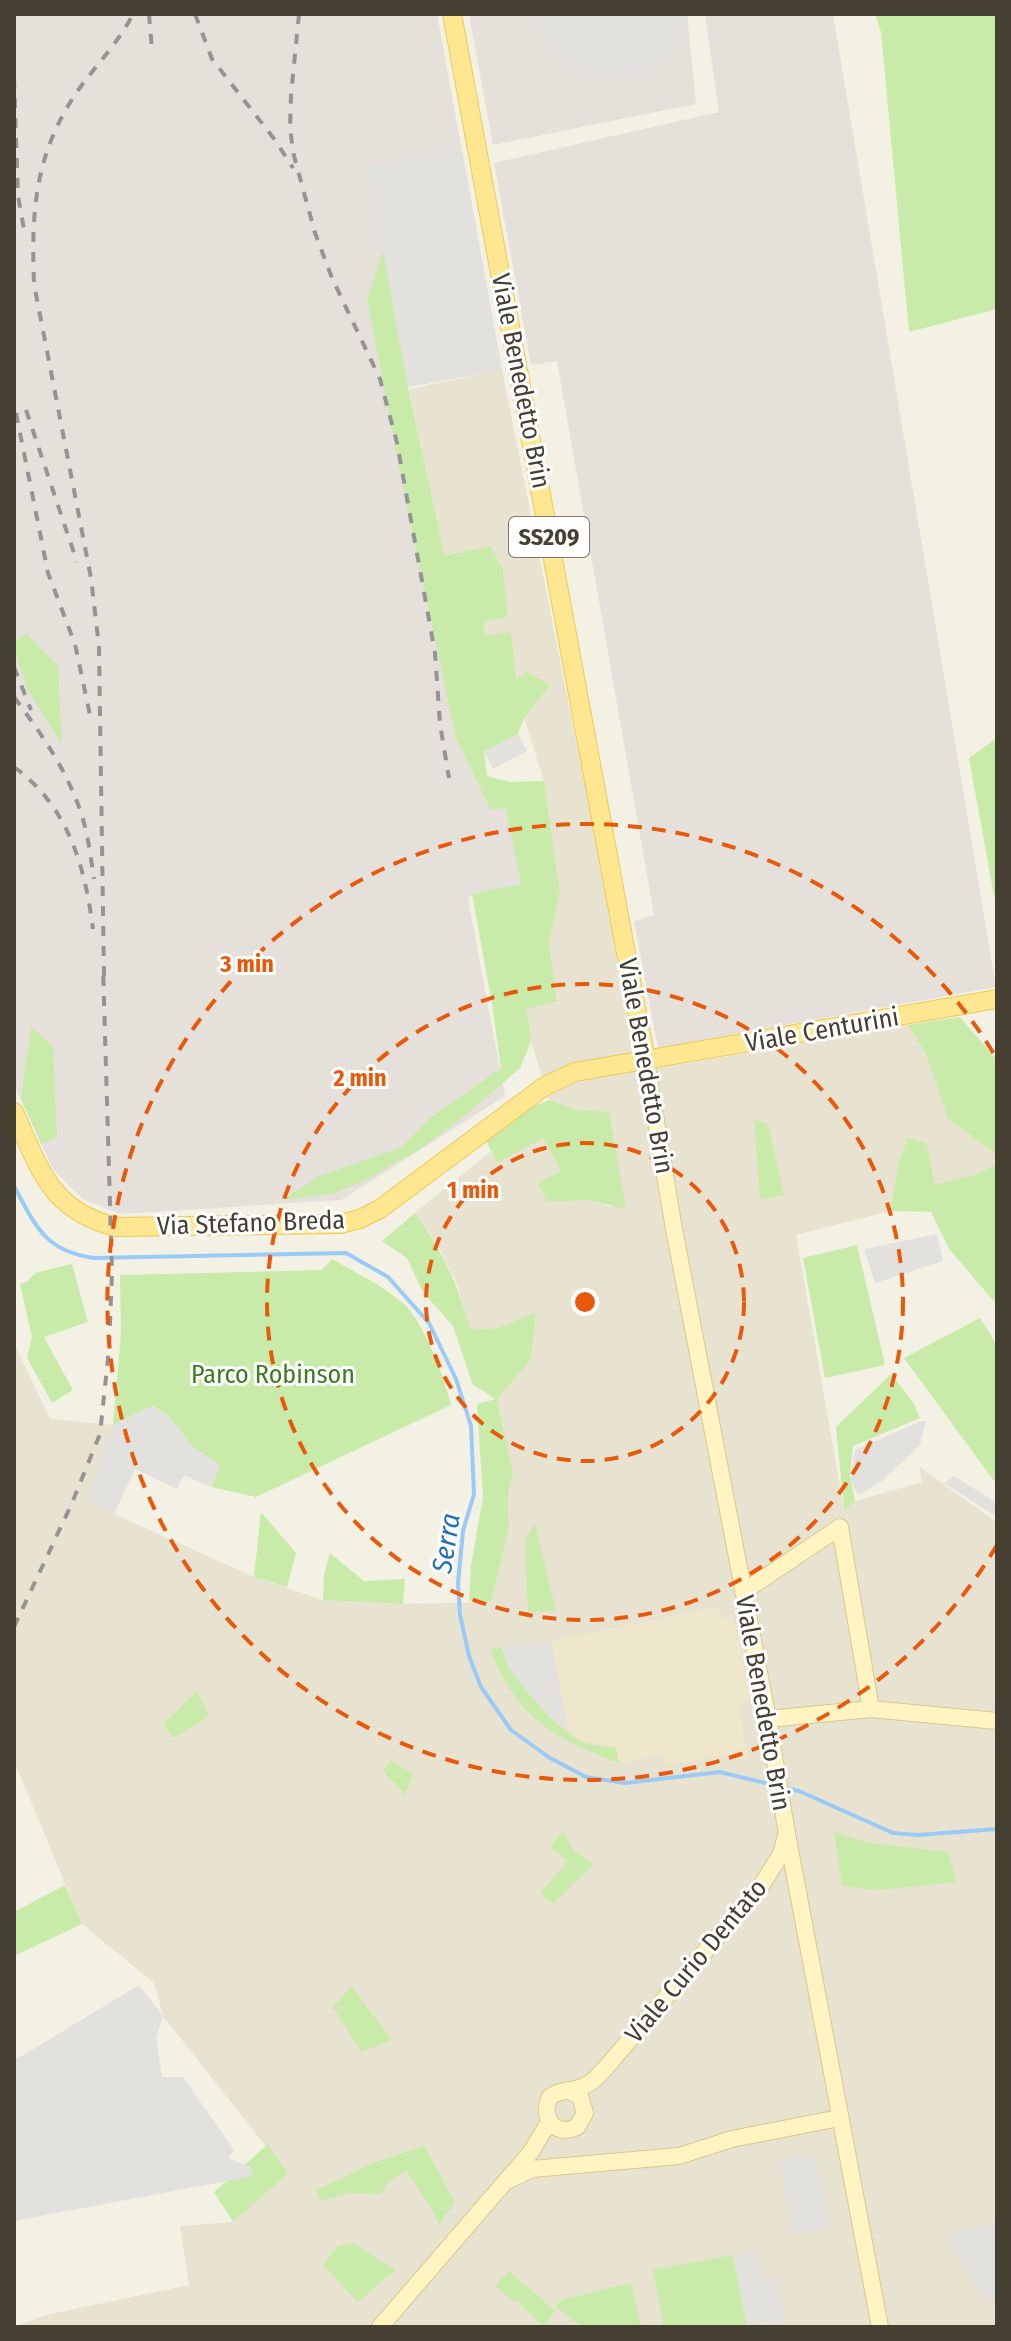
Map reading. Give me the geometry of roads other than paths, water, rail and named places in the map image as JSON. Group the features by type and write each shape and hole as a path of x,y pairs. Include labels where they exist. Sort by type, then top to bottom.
{"main road":[{"name":"Viale Benedetto Brin","path":"452,14 646,1061"},
{"name":"Viale Centurini","path":"646,1061 997,999"},
{"name":"Via Stefano Breda","path":"14,1112 47,1184 73,1210 90,1220 116,1227 340,1224 380,1209 559,1078 575,1072 646,1061"}],"street":[{"name":"Viale Benedetto Brin","path":"646,1061 674,1229 880,2327"},
{"path":"743,1592 840,1527 871,1709"},
{"path":"768,1719 871,1709 997,1721"},
{"name":"Viale Curio Dentato","path":"568,2090 594,2080 608,2065 761,1886 781,1854 787,1834"},
{"name":"Viale Curio Dentato","path":"585,2108 594,2080"},
{"path":"568,2090 580,2096 585,2108 584,2118 577,2127 554,2126 545,2109 550,2097 568,2090"},
{"path":"507,2181 532,2169 679,2156 732,2139 839,2118"},
{"path":"380,2327 554,2126"}],"waterway":[{"name":"Serra","path":"14,1186 44,1235 64,1250 77,1255 94,1258 346,1253 388,1277 429,1323 456,1379 471,1426 474,1494 463,1531 458,1583 460,1615 469,1656 481,1687 511,1730 550,1758 586,1777 625,1783 720,1772 773,1785"},
{"name":"Serra","path":"786,1788 893,1833 918,1835 997,1829"}],"railway":[{"path":"104,976 99,647 91,578 34,284 34,231 39,182 53,136 79,89 133,14"},
{"path":"149,14 152,50"},
{"path":"195,14 212,59 293,168"},
{"path":"299,14 291,95 290,129 294,156 315,233 332,278 380,379 397,443 435,653 440,724 449,778"},
{"path":"14,78 18,196 25,235"},
{"path":"26,410 77,562"},
{"path":"16,413 48,573 75,644 90,715"},
{"path":"14,667 31,710"},
{"path":"14,697 72,789 86,830 94,879"},
{"path":"14,767 48,800 71,839 85,883 93,929"},
{"path":"14,1627 72,1503 100,1434 109,1349 112,1272 103,966"}],"park label":[{"name":"Parco Robinson","path":"273,1374"}]}
